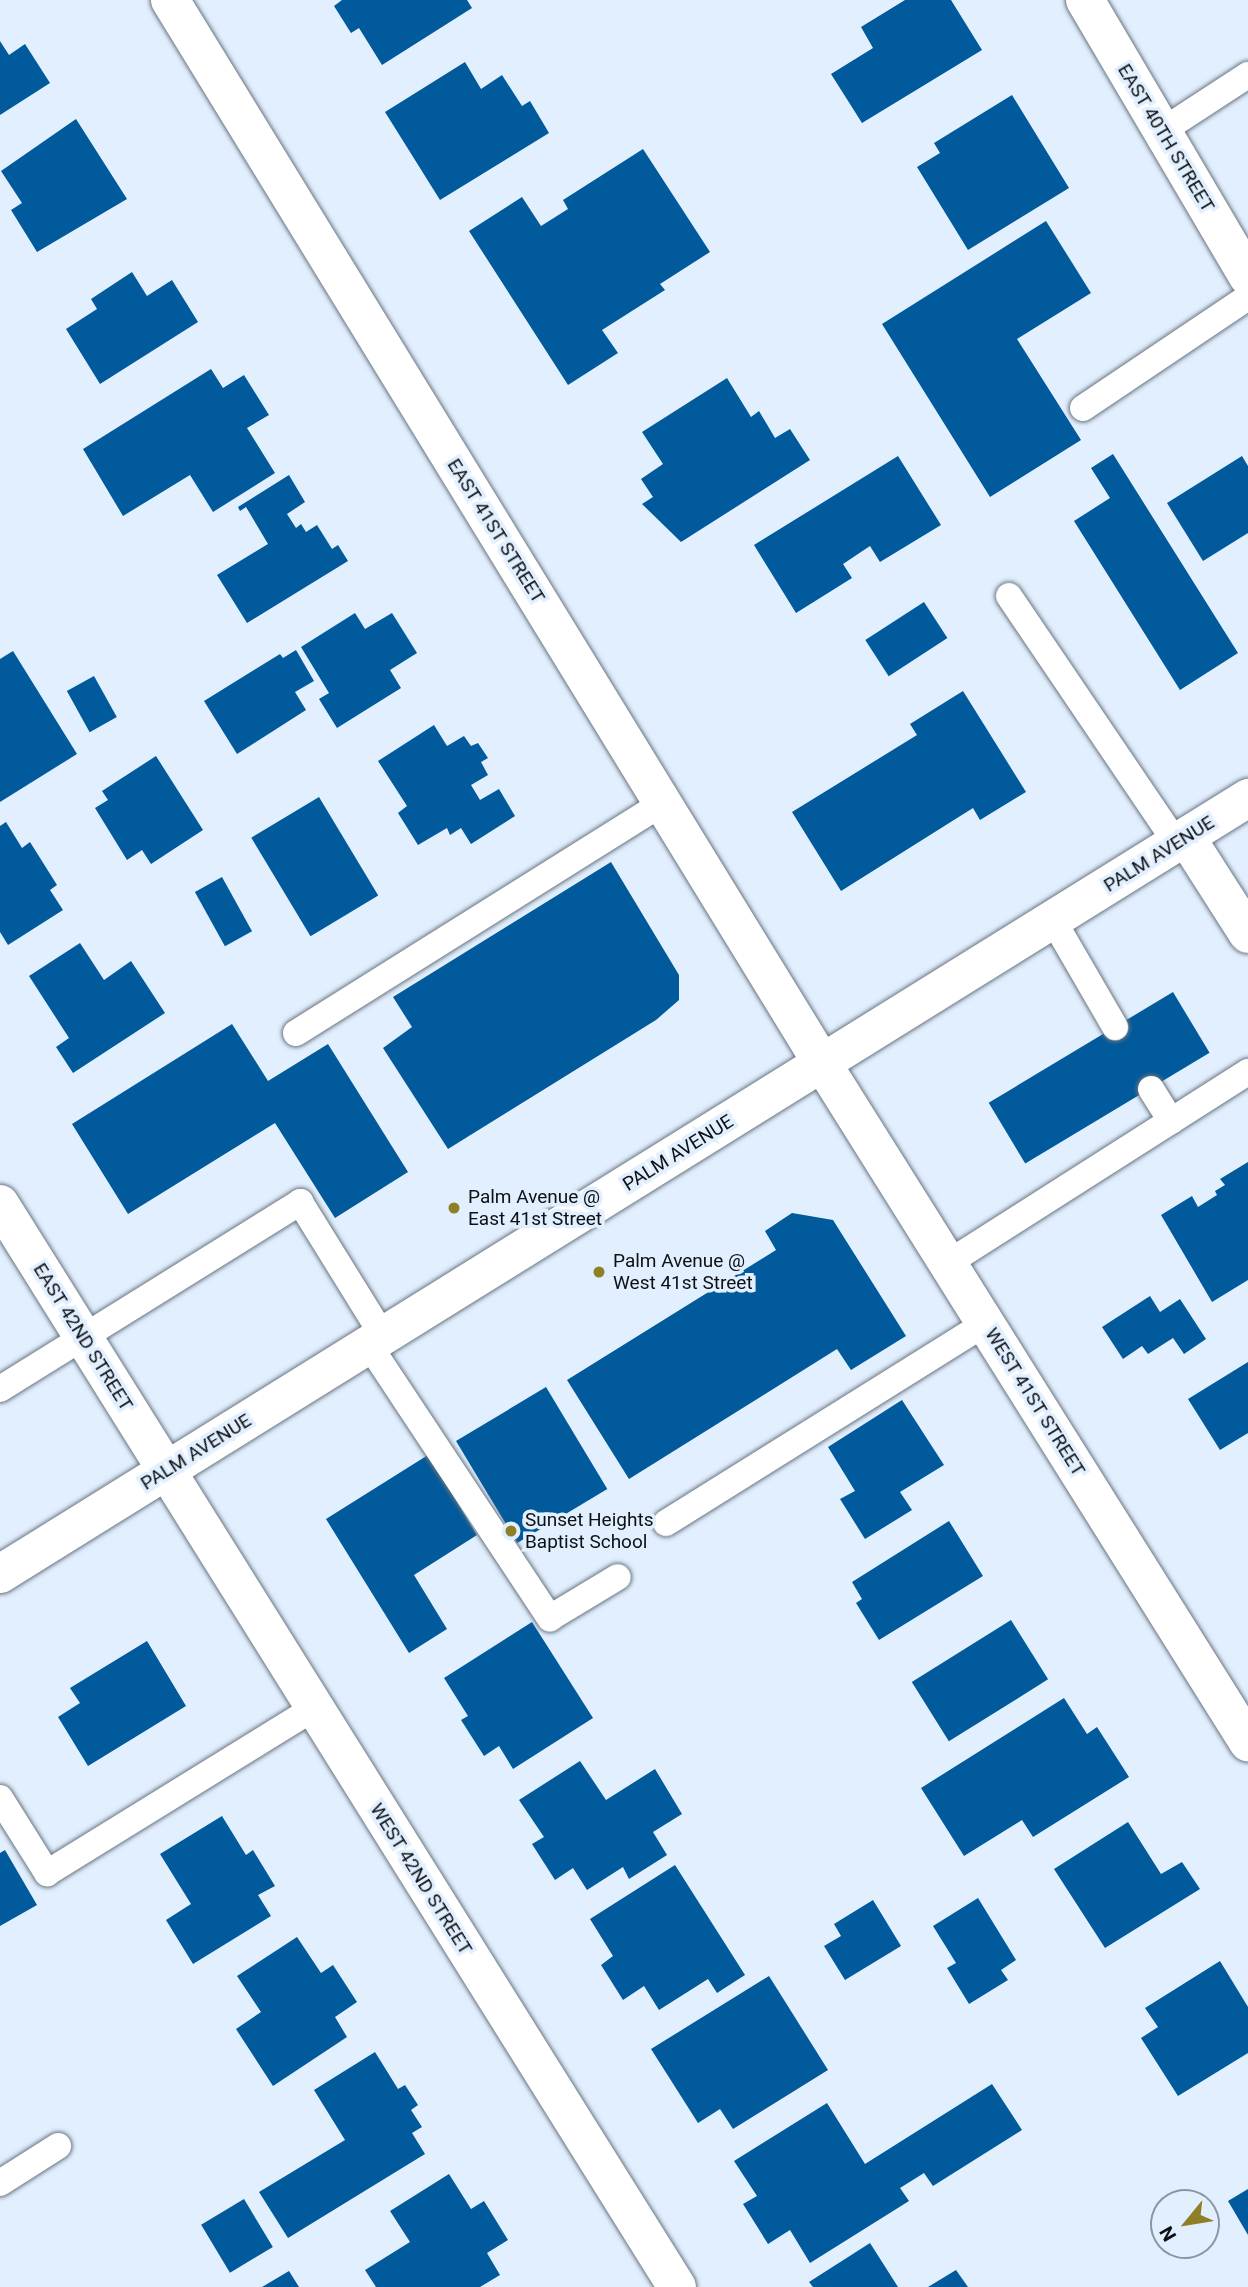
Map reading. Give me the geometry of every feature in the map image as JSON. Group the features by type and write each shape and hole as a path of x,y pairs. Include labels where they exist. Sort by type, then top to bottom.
{"street":[{"name":"EAST 41ST STREET","path":"170,0 822,1063"},
{"name":"EAST 40TH STREET","path":"1085,0 1248,276"},
{"name":"PALM AVENUE","path":"0,1574 1248,798"},
{"path":"1181,840 1248,934"},
{"name":"WEST 41ST STREET","path":"822,1063 1248,1742"},
{"name":"EAST 42ND STREET","path":"0,1204 166,1471"},
{"name":"WEST 42ND STREET","path":"166,1471 677,2287"}],"lane":[{"path":"1162,131 1248,75"},
{"path":"1083,408 1248,297"},
{"path":"1009,596 1181,840"},
{"path":"296,1033 663,803"},
{"path":"1053,920 1115,1027"},
{"path":"948,1264 1248,1072"},
{"path":"1152,1089 1171,1121"},
{"path":"0,1389 300,1202 376,1340 550,1619 618,1577"},
{"path":"666,1523 986,1323"},
{"path":"0,1798 47,1873 314,1708"},
{"path":"0,2183 58,2146"}],"building":[{"path":"342,0 467,0 472,8 382,65 359,28 351,33 334,6"},
{"path":"905,0 951,0 982,50 862,123 831,74 873,48 861,27"},
{"path":"0,41 9,55 25,44 50,83 0,115"},
{"path":"465,62 481,89 502,75 522,106 530,101 549,133 440,200 385,112"},
{"path":"1012,95 1069,188 968,250 917,167 940,153 934,143"},
{"path":"76,119 127,199 37,252 11,210 22,203 1,171"},
{"path":"643,149 710,252 660,284 665,290 602,330 618,353 568,385 469,231 522,197 541,226 568,209 563,200"},
{"path":"1046,221 1091,293 1017,339 1081,440 990,497 882,324"},
{"path":"132,272 147,296 172,280 198,322 100,384 66,329 97,309 91,299"},
{"path":"211,369 223,388 244,375 269,415 247,428 275,473 213,512 190,475 123,516 83,449"},
{"path":"727,378 751,417 759,411 775,438 790,429 810,460 681,542 642,504 653,497 641,479 663,464 642,432"},
{"path":"1113,454 1238,653 1180,690 1074,521 1110,498 1091,468"},
{"path":"898,456 941,525 880,562 870,546 843,564 852,578 796,613 754,545"},
{"path":"1242,456 1248,466 1248,533 1203,561 1167,503"},
{"path":"289,475 305,502 287,514 296,528 301,524 306,532 317,525 332,549 338,545 348,561 247,623 217,575 268,544 246,507 240,511 238,507"},
{"path":"924,602 947,638 889,676 865,640"},
{"path":"355,613 365,629 392,613 417,653 390,670 401,688 337,728 319,699 329,693 301,647"},
{"path":"296,650 314,681 295,692 306,710 237,754 204,701 280,654 283,658"},
{"path":"13,651 77,754 0,802 0,659"},
{"path":"94,676 117,717 90,732 67,691"},
{"path":"963,691 1026,792 980,820 973,808 841,891 792,812 917,735 910,724"},
{"path":"434,725 447,746 464,736 471,746 478,743 488,758 481,762 488,775 471,785 480,800 499,789 515,816 471,844 461,828 450,835 447,828 418,845 398,813 407,806 378,761"},
{"path":"156,756 203,830 151,864 142,850 127,860 95,808 108,800 102,791"},
{"path":"319,797 378,896 311,936 251,838"},
{"path":"6,822 22,848 30,842 57,885 50,890 63,910 8,945 0,932 0,826"},
{"path":"611,862 679,975 679,1000 656,1020 448,1149 383,1048 412,1027 393,997"},
{"path":"222,877 252,931 225,946 195,892"},
{"path":"80,943 104,980 131,961 165,1013 73,1073 56,1047 69,1038 29,976"},
{"path":"1173,992 1210,1053 1025,1164 989,1103"},
{"path":"232,1024 268,1081 328,1044 408,1172 335,1218 275,1123 128,1214 72,1124"},
{"path":"1248,1162 1248,1280 1212,1302 1161,1215 1192,1196 1198,1207 1217,1195 1215,1191 1225,1185 1220,1179"},
{"path":"792,1213 833,1220 906,1336 851,1370 837,1349 629,1479 567,1380 776,1250 765,1231"},
{"path":"1150,1296 1160,1312 1180,1299 1206,1339 1184,1354 1173,1338 1148,1354 1142,1346 1123,1359 1102,1327"},
{"path":"1248,1362 1248,1433 1220,1450 1188,1399"},
{"path":"546,1387 607,1489 517,1543 456,1441"},
{"path":"902,1400 944,1465 900,1492 912,1510 865,1539 840,1499 855,1491 828,1447"},
{"path":"428,1455 477,1535 414,1575 447,1629 409,1653 326,1519"},
{"path":"949,1521 983,1576 879,1640 856,1603 862,1599 852,1582"},
{"path":"1011,1620 1048,1679 949,1741 912,1682"},
{"path":"532,1622 593,1718 513,1769 499,1746 484,1756 461,1720 468,1716 444,1678"},
{"path":"147,1641 186,1706 88,1766 58,1717 80,1703 70,1688"},
{"path":"1064,1698 1087,1734 1097,1727 1129,1777 1033,1837 1022,1820 964,1856 921,1788"},
{"path":"580,1761 606,1800 655,1769 682,1814 653,1832 667,1855 629,1879 623,1867 587,1890 573,1868 555,1880 532,1844 544,1837 519,1800"},
{"path":"222,1816 246,1855 253,1850 275,1886 258,1895 271,1916 193,1964 166,1920 191,1904 160,1854"},
{"path":"1128,1822 1161,1874 1182,1862 1200,1889 1105,1948 1054,1869"},
{"path":"5,1850 37,1905 0,1926 0,1853"},
{"path":"675,1865 745,1975 717,1993 708,1979 659,2010 644,1986 623,2000 601,1965 613,1956 590,1919"},
{"path":"978,1898 1016,1960 1001,1970 1008,1980 969,2004 947,1968 956,1963 933,1926"},
{"path":"873,1900 901,1946 845,1980 824,1946 841,1936 834,1924"},
{"path":"297,1937 321,1973 333,1965 357,2002 335,2017 347,2037 273,2086 236,2029 261,2012 237,1976"},
{"path":"1220,1961 1248,2007 1248,2053 1178,2096 1141,2038 1158,2027 1145,2008"},
{"path":"769,1976 828,2070 733,2129 720,2109 698,2123 651,2049"},
{"path":"375,2052 398,2089 405,2085 418,2105 411,2110 422,2127 412,2133 425,2154 288,2238 259,2192 345,2140 314,2090"},
{"path":"992,2084 1022,2130 933,2186 924,2173 900,2188 909,2201 810,2263 790,2230 768,2244 743,2204 757,2196 734,2161 827,2103 865,2164"},
{"path":"449,2174 471,2209 484,2201 508,2240 487,2253 500,2275 480,2287 376,2287 365,2270 410,2242 390,2211"},
{"path":"1248,2189 1248,2235 1228,2201"},
{"path":"244,2199 273,2247 230,2273 201,2225"},
{"path":"870,2243 898,2287 813,2287 809,2282"},
{"path":"956,2270 968,2287 928,2287"},
{"path":"289,2271 299,2287 262,2287"}],"place":[{"name":"Palm Avenue @ East 41st Street","path":"454,1208"},
{"name":"Palm Avenue @ West 41st Street","path":"599,1272"},
{"name":"Sunset Heights Baptist School","path":"511,1531"}]}
